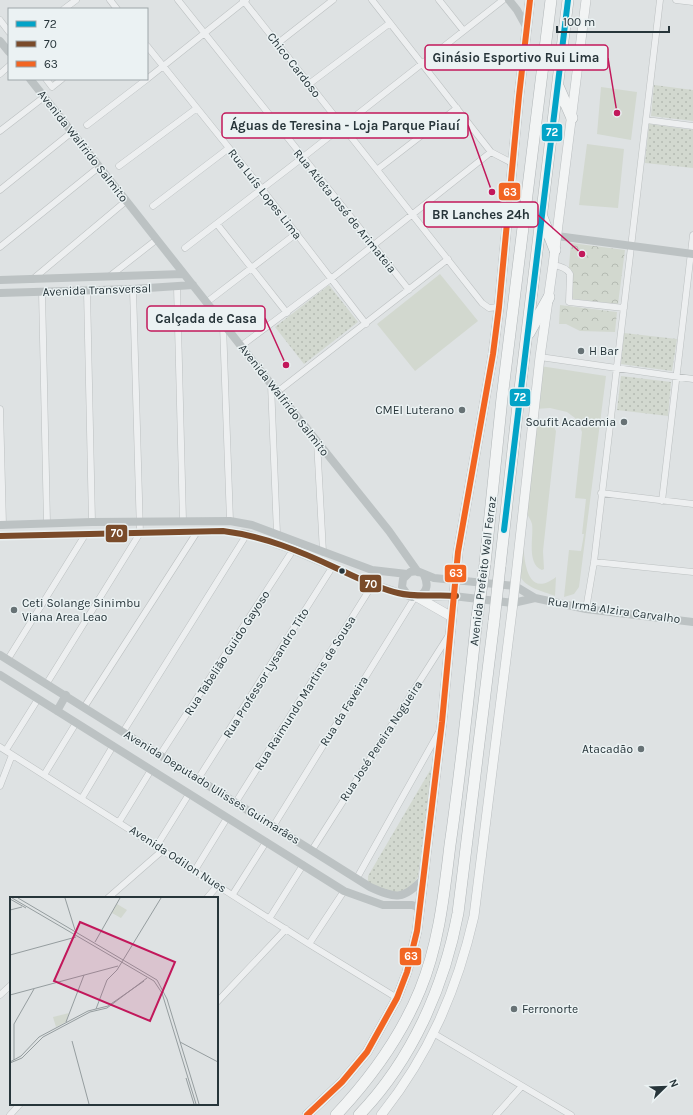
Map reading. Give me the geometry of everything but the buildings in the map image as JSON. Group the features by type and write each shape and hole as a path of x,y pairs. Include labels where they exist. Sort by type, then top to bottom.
{"highway":[{"name":"Avenida Prefeito Wall Ferraz","path":"336,1115 366,1081 388,1049 420,990 429,963 442,911 458,794 485,564 502,398 551,0"},
{"name":"Avenida Prefeito Wall Ferraz","path":"359,1115 380,1090 402,1058 424,1020 434,999 452,943 459,906 494,621 526,337 568,0"},
{"path":"557,85 572,118"},
{"path":"541,214 555,250"},
{"path":"526,337 549,297"}],"main road":[{"name":"Avenida Prefeito Wall Ferraz","path":"307,1115 354,1069 367,1052 397,998 407,972 420,911 442,728 451,632 454,580 466,500 493,354 530,0"},
{"path":"381,1115 410,1073 433,1033 452,993 467,946 474,916 513,603 540,358 557,236 586,0"},
{"path":"415,596 452,617"}],"street":[{"path":"65,8 76,0"},
{"path":"110,0 116,8"},
{"name":"Rua Atleta José de Arimateia","path":"178,0 372,246 409,290"},
{"path":"278,43 332,0"},
{"path":"372,0 491,152 512,163"},
{"path":"439,0 463,30"},
{"path":"185,248 503,0"},
{"path":"509,0 517,10 527,28"},
{"path":"586,609 594,562 660,0"},
{"path":"676,0 693,2"},
{"path":"148,78 206,34 245,1"},
{"name":"Chico Cardoso","path":"245,1 485,307 489,308 499,306"},
{"path":"517,10 529,10"},
{"path":"0,20 8,31"},
{"path":"309,84 390,23"},
{"path":"0,41 8,51"},
{"name":"Rua Luís Lopes Lima","path":"148,47 262,189 366,324"},
{"path":"0,74 8,67"},
{"name":"Avenida Walfrido Salmito","path":"31,80 156,240 207,302 223,325 242,346 421,573"},
{"path":"47,80 52,87 61,80"},
{"path":"87,125 146,80"},
{"path":"0,131 44,97"},
{"path":"119,166 197,108"},
{"path":"378,169 457,108"},
{"path":"646,120 693,126"},
{"path":"0,190 72,132"},
{"path":"152,206 229,148"},
{"path":"242,346 332,278 491,152"},
{"path":"0,247 99,167"},
{"path":"33,279 126,202"},
{"path":"217,224 287,313"},
{"path":"207,302 252,269 296,233"},
{"path":"557,236 692,254"},
{"path":"662,501 693,236"},
{"path":"110,276 156,240"},
{"path":"277,392 448,259"},
{"path":"553,265 561,266 569,271 568,302 624,308"},
{"name":"Avenida Transversal","path":"0,280 183,274"},
{"name":"Avenida Transversal","path":"0,293 87,291 193,285"},
{"path":"177,287 183,521"},
{"path":"47,683 140,533 133,289"},
{"path":"87,291 92,522"},
{"path":"42,292 48,524"},
{"path":"223,325 230,521"},
{"path":"540,358 617,370 693,379"},
{"path":"271,384 277,534"},
{"path":"0,409 2,525"},
{"path":"317,441 323,552"},
{"path":"601,493 693,504"},
{"name":"Rua Irmã Alzira Carvalho","path":"2,525 139,521 230,521 252,525 372,570 407,574 421,573 434,578 515,586 535,598 586,609 693,622"},
{"path":"85,706 197,532"},
{"name":"Rua Irmã Alzira Carvalho","path":"0,536 197,532 247,534 294,550 373,584 398,593 415,596 453,596 513,603 535,598"},
{"path":"8,660 85,534"},
{"path":"123,732 247,534"},
{"name":"Rua Tabelião Guido Gayoso","path":"160,755 294,550"},
{"path":"594,562 693,572"},
{"name":"Rua Professor Lysandro Tito","path":"198,779 333,566"},
{"path":"407,574 403,579 402,585 415,596 426,589 427,585 421,573"},
{"name":"Rua Raimundo Martins de Sousa","path":"236,802 373,584"},
{"name":"Rua da Faveira","path":"274,825 415,596"},
{"name":"Rua José Pereira Nogueira","path":"312,850 451,632"},
{"name":"Avenida Deputado Ulisses Guimarães","path":"0,655 85,706 123,732 274,825 370,887 397,897 406,895 424,878"},
{"name":"Avenida Deputado Ulisses Guimarães","path":"0,675 344,891 383,905 412,905 418,907 420,911"},
{"path":"57,711 66,695"},
{"path":"3,748 38,699"},
{"path":"44,775 76,723"},
{"path":"357,878 442,728"},
{"path":"82,798 113,746"},
{"name":"Avenida Odilon Nues","path":"3,748 309,944 397,998"},
{"path":"0,786 12,755"},
{"path":"119,822 151,770"},
{"path":"156,846 189,794"},
{"path":"195,870 227,818"},
{"path":"233,894 266,842"},
{"path":"109,897 163,850"},
{"path":"270,919 303,866"},
{"path":"208,897 218,885"},
{"path":"361,898 369,892 370,887"},
{"path":"309,944 344,891"},
{"path":"218,1001 286,929"},
{"path":"0,995 10,986"},
{"path":"433,1033 571,1115"},
{"path":"496,1115 522,1086"},
{"path":"10,1115 19,1105"}],"green space":[{"path":"654,85 693,90 693,121 651,116"},
{"path":"601,87 637,92 631,140 597,134"},
{"path":"649,124 693,130 693,168 645,163"},
{"path":"587,144 624,149 618,208 579,205"},
{"path":"571,243 625,250 618,304 566,298"},
{"path":"440,274 478,321 415,371 377,324"},
{"path":"329,285 358,322 304,364 275,327"},
{"path":"560,305 617,312 615,332 580,331 566,324 559,324"},
{"path":"624,333 677,339 672,371 621,364"},
{"path":"540,366 606,376 579,587 574,594 564,597 569,550 581,551 584,534 582,534 586,499 575,498 582,432 575,418 567,412 550,408 535,409"},
{"path":"621,376 671,382 668,416 617,410"},
{"path":"544,420 551,421 556,431 543,551 544,569 542,570 537,567 532,556 532,524 526,512 537,423"},
{"path":"523,539 524,557 529,574 538,584 546,583 556,577 555,596 529,586 521,579 519,574"},
{"path":"432,767 418,877 410,889 392,893 368,883 368,876"}],"transit line":[{"name":"63","path":"307,1115 342,1082 367,1052 397,998 407,972 417,931 442,722 458,552 493,354 499,307 519,96 530,0"},
{"name":"72","path":"504,530 568,0"},
{"name":"70","path":"0,536 223,531 252,536 281,545 390,591 412,595 456,596"}],"place":[{"name":"Ginásio Esportivo Rui Lima","path":"617,113"},
{"name":"Águas de Teresina - Loja Parque Piauí","path":"492,192"},
{"name":"BR Lanches 24h","path":"582,254"},
{"name":"H Bar","path":"581,351"},
{"name":"Calçada de Casa","path":"286,365"},
{"name":"CMEI Luterano","path":"462,410"},
{"name":"Soufit Academia","path":"624,422"},
{"name":"Ceti Solange Sinimbu Viana Area Leao","path":"14,610"},
{"name":"Atacadão","path":"641,749"},
{"name":"Ferronorte","path":"514,1009"}]}
